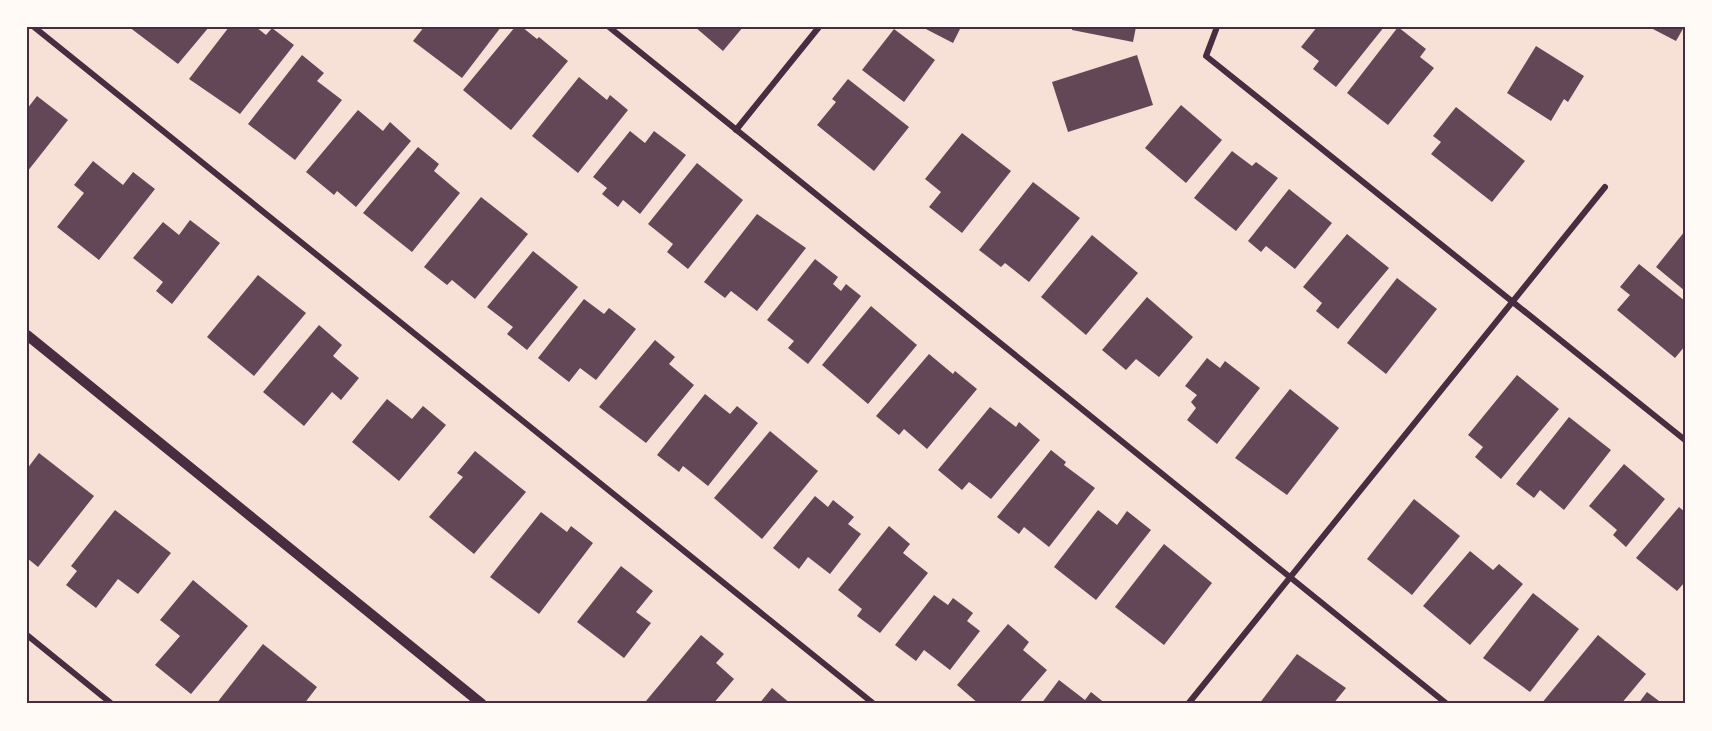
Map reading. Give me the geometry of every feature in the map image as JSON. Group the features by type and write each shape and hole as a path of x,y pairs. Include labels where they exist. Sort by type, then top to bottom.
{"street":[{"path":"34,27 874,704"},
{"path":"609,27 1447,704"},
{"path":"736,130 819,27"},
{"path":"1217,27 1206,56 1685,440"},
{"path":"1188,704 1605,187"},
{"path":"27,335 482,704"},
{"path":"27,635 112,704"}],"building":[{"path":"129,27 209,27 178,64"},
{"path":"229,27 256,27 266,35 272,28 294,45 240,114 189,79"},
{"path":"424,27 501,27 462,78 413,41"},
{"path":"515,27 522,27 537,39 539,37 568,61 511,130 463,90"},
{"path":"695,27 743,27 723,51"},
{"path":"922,27 961,27 953,43"},
{"path":"1072,27 1136,27 1133,42 1072,30"},
{"path":"1317,27 1384,27 1336,87 1313,69 1319,61 1301,47"},
{"path":"1398,27 1426,49 1420,57 1434,68 1388,125 1347,93"},
{"path":"1649,27 1684,27 1676,41"},
{"path":"894,29 935,60 904,102 862,70"},
{"path":"1536,46 1584,76 1568,102 1564,99 1551,121 1507,93"},
{"path":"302,55 324,73 317,81 342,100 295,160 248,124"},
{"path":"1137,55 1153,105 1068,132 1052,82"},
{"path":"579,77 607,100 610,95 628,110 578,173 532,136"},
{"path":"848,79 909,127 874,171 817,125 836,102 832,99"},
{"path":"37,96 68,120 27,172 27,109"},
{"path":"1181,105 1222,140 1186,183 1145,148"},
{"path":"1456,107 1525,161 1492,202 1431,154 1441,142 1433,136"},
{"path":"358,110 383,131 390,122 411,141 356,207 337,191 334,195 306,172"},
{"path":"630,131 645,143 654,131 686,155 640,214 623,200 618,207 602,194 607,188 593,177"},
{"path":"962,133 1011,171 962,233 929,207 941,192 925,179"},
{"path":"418,147 439,164 434,171 460,193 412,252 363,213"},
{"path":"1232,151 1252,166 1256,162 1278,178 1236,231 1194,198"},
{"path":"93,161 123,185 133,172 155,189 99,260 57,227 84,193 74,185"},
{"path":"697,163 743,200 688,269 667,252 673,244 648,224"},
{"path":"1033,182 1080,218 1029,282 1005,263 1001,267 979,250"},
{"path":"1289,189 1332,223 1295,269 1266,246 1261,252 1248,241"},
{"path":"481,197 528,234 475,299 452,280 447,285 424,267"},
{"path":"757,214 806,248 757,311 731,291 725,298 704,282"},
{"path":"190,220 220,243 172,304 156,291 163,282 133,258 163,222 179,235"},
{"path":"1685,231 1685,291 1656,267"},
{"path":"1347,234 1389,268 1338,329 1316,311 1322,303 1303,287"},
{"path":"1092,235 1138,273 1086,335 1041,297"},
{"path":"533,251 578,287 527,350 507,334 513,327 487,307"},
{"path":"815,259 838,277 833,284 841,291 846,284 861,296 808,364 788,348 794,341 767,320"},
{"path":"1639,264 1685,301 1685,346 1675,358 1617,310 1630,295 1620,287"},
{"path":"258,275 306,313 254,376 207,337"},
{"path":"1397,278 1437,309 1386,374 1347,343"},
{"path":"1147,297 1193,337 1159,377 1136,359 1126,370 1102,350"},
{"path":"584,299 604,314 609,308 636,329 596,380 580,368 569,382 538,358"},
{"path":"871,306 917,345 868,404 822,365"},
{"path":"319,325 342,345 333,356 359,378 341,400 332,392 304,426 263,392"},
{"path":"655,340 675,357 669,364 694,385 646,443 599,407"},
{"path":"929,354 953,374 955,371 977,389 927,449 904,429 899,435 876,416"},
{"path":"1207,358 1220,368 1225,361 1260,388 1217,444 1187,420 1196,408 1191,402 1197,395 1185,386"},
{"path":"1517,375 1559,409 1501,479 1475,457 1483,447 1468,435"},
{"path":"1290,389 1339,428 1287,495 1235,458"},
{"path":"705,394 730,414 737,406 758,423 708,486 683,466 679,472 657,455"},
{"path":"387,399 412,419 423,406 446,425 399,481 352,442"},
{"path":"990,407 1016,427 1019,422 1040,440 991,499 969,482 962,490 938,470"},
{"path":"1569,417 1611,450 1564,510 1540,490 1534,498 1516,484"},
{"path":"770,431 818,471 762,539 714,498"},
{"path":"1051,450 1066,462 1064,465 1095,488 1049,547 1024,527 1019,534 997,517"},
{"path":"475,451 526,492 474,554 429,517 463,477 457,473"},
{"path":"39,453 94,496 38,567 27,558 27,469"},
{"path":"1624,464 1665,499 1626,547 1613,535 1617,530 1589,506"},
{"path":"815,496 828,507 833,500 854,517 848,524 861,534 830,574 808,557 799,569 773,548"},
{"path":"1414,499 1460,536 1412,595 1367,559"},
{"path":"1679,507 1685,512 1685,582 1677,591 1636,558"},
{"path":"115,510 171,553 138,594 118,579 96,608 66,585 77,571 71,566"},
{"path":"1098,510 1117,525 1127,511 1151,530 1096,600 1054,567"},
{"path":"541,512 567,532 571,526 593,543 539,614 490,577"},
{"path":"889,526 910,544 903,553 928,573 880,633 857,616 862,609 838,590"},
{"path":"1164,544 1212,583 1164,645 1115,607"},
{"path":"1470,551 1493,570 1499,564 1523,584 1470,645 1423,606"},
{"path":"621,566 653,591 636,612 651,623 624,658 577,622"},
{"path":"193,580 248,626 191,694 155,665 180,636 160,620"},
{"path":"1533,593 1579,629 1530,692 1483,658"},
{"path":"934,595 948,605 953,598 973,613 967,621 980,631 950,670 924,650 916,661 895,645"},
{"path":"1008,624 1029,642 1023,650 1047,670 1018,704 979,704 957,685"},
{"path":"701,635 724,654 716,663 734,679 713,704 650,704 646,701"},
{"path":"1598,635 1646,674 1621,704 1541,704"},
{"path":"263,644 317,687 304,704 216,704"},
{"path":"1297,654 1346,688 1333,704 1259,704"},
{"path":"1059,680 1085,700 1091,692 1106,704 1041,704"},
{"path":"772,688 791,704 759,704"},
{"path":"1647,692 1663,704 1638,704"}]}
